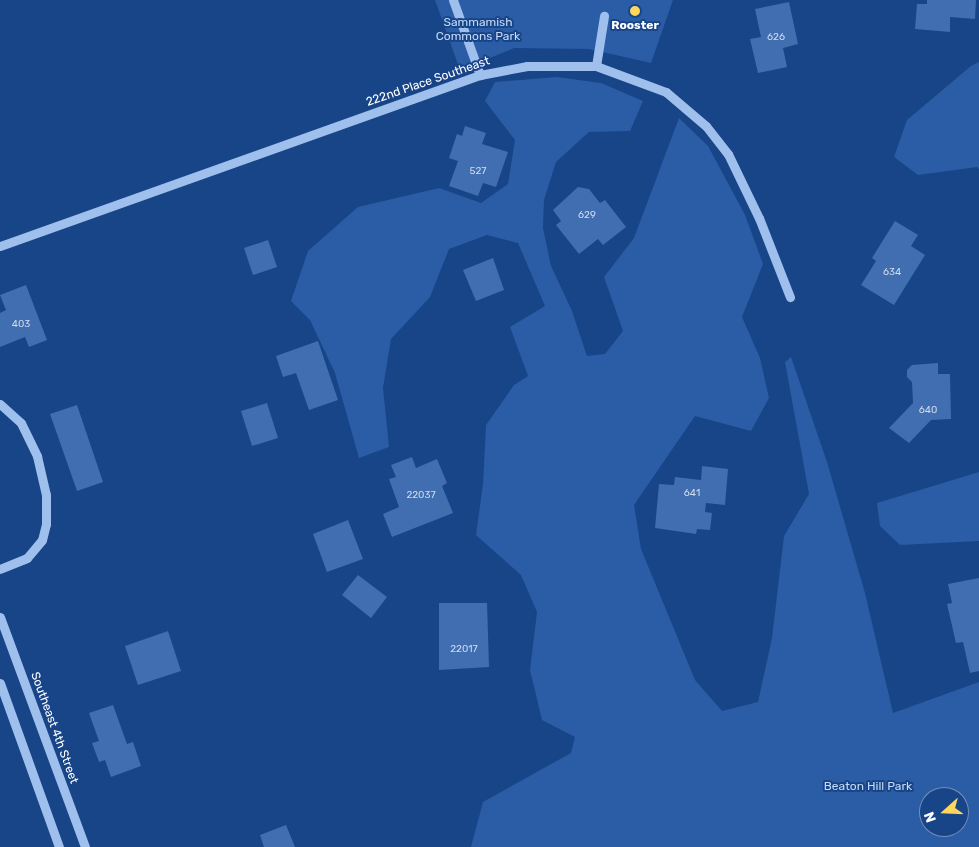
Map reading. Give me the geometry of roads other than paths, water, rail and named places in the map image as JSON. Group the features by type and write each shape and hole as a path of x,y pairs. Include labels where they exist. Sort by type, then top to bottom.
{"street":[{"path":"453,0 480,75"},
{"path":"596,66 604,16"},
{"name":"222nd Place Southeast","path":"0,246 480,75 526,66 596,66 666,92 706,126 728,154 759,218 790,297"},
{"path":"0,404 21,423 37,456 46,495 46,524 42,540 27,558 0,569"},
{"name":"Southeast 4th Street","path":"0,617 85,847"},
{"path":"0,682 59,847"}],"place":[{"name":"Rooster","path":"635,11"}],"park label":[{"name":"Sammamish Commons Park","path":"478,30"},
{"name":"Beaton Hill Park","path":"868,787"}]}
